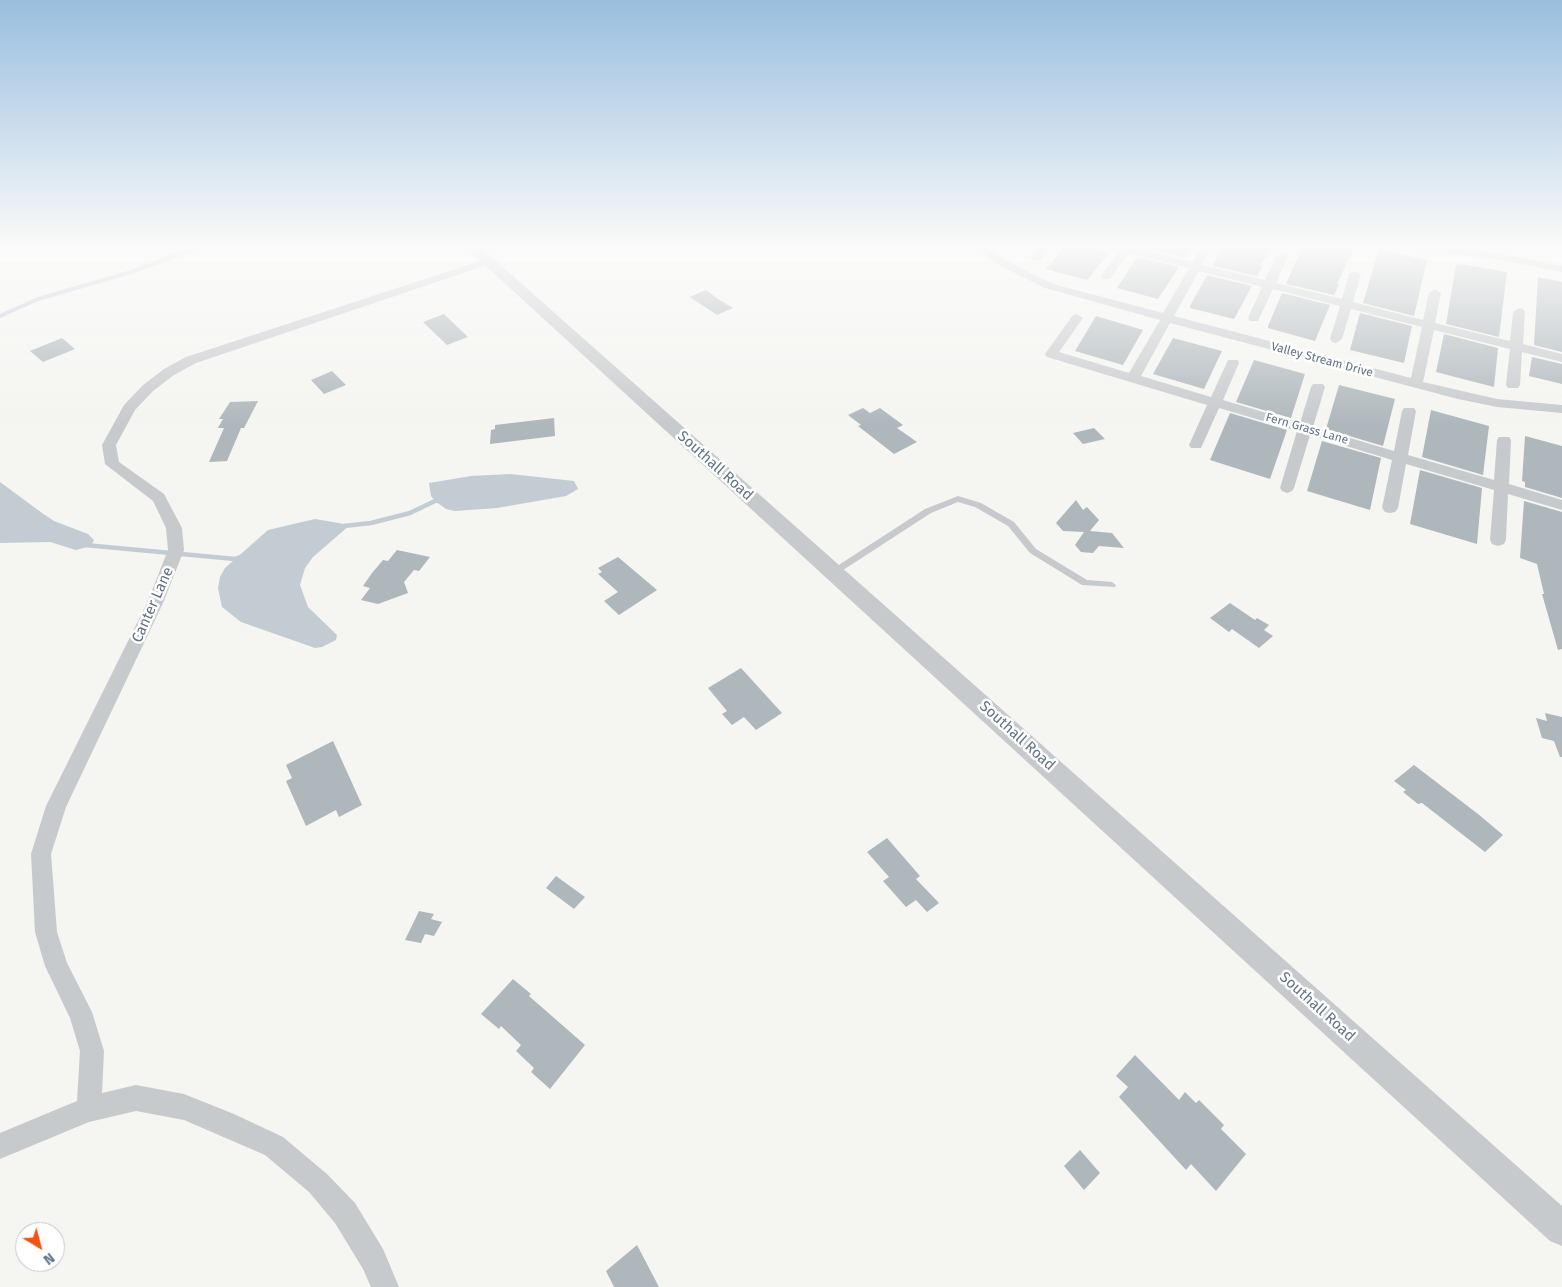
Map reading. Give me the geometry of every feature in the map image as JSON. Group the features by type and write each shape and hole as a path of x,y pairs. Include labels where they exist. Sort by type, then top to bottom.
{"street":[{"name":"Canter Lane","path":"89,1109 92,1051 80,1012 73,1002 56,966 46,932 42,898 41,854 56,806 155,603 176,550 174,528 159,498 112,464 109,445 129,408 148,388 168,372 192,360 224,348 355,305"},
{"name":"Southall Road","path":"538,305 1562,1228"},
{"name":"Valley Stream Drive","path":"1119,305 1416,385 1497,403 1562,409"},
{"path":"1132,378 1173,305"},
{"path":"1254,318 1259,305"},
{"path":"1336,339 1346,305"},
{"path":"1350,305 1562,358"},
{"path":"1416,385 1432,305"},
{"path":"1513,385 1519,312"},
{"name":"Fern Grass Lane","path":"1078,318 1051,354 1562,505"},
{"path":"1196,445 1233,363"},
{"path":"1287,488 1318,386"},
{"path":"1390,508 1409,410"},
{"path":"1498,540 1504,440"},
{"path":"0,1146 89,1109 136,1098 184,1107 226,1123 274,1146 318,1183 345,1213 374,1259 385,1287"}],"lane":[{"path":"834,572 928,511 958,499 978,505 1011,524 1033,550 1085,583 1112,585"}],"shaded area":[{"path":"510,474 574,481 578,489 566,496 497,508 455,511 446,509 431,496 429,483 471,476"},
{"path":"0,482 54,521 88,534 94,540 91,546 76,550 50,542 0,543"},
{"path":"315,519 350,525 313,557 305,568 300,585 308,607 337,635 336,640 322,647 315,648 241,622 222,607 218,588 220,577 225,568 268,530"}],"building":[{"path":"702,305 728,305 733,308 717,315"},
{"path":"1242,305 1234,319 1190,308 1190,306"},
{"path":"1277,305 1330,305 1315,341 1268,328"},
{"path":"1371,305 1417,305 1414,316"},
{"path":"1449,305 1503,305 1499,337 1446,324"},
{"path":"1536,305 1562,305 1562,352 1534,345"},
{"path":"1360,313 1412,326 1404,363 1350,350"},
{"path":"444,314 468,337 447,345 423,322"},
{"path":"1096,316 1143,330 1123,365 1075,351"},
{"path":"1444,334 1498,348 1494,387 1436,372"},
{"path":"62,338 75,349 43,362 30,351"},
{"path":"1173,338 1222,351 1204,389 1153,374"},
{"path":"1532,357 1562,364 1562,384 1529,376"},
{"path":"1254,360 1305,374 1291,418 1236,402"},
{"path":"332,371 346,385 324,394 311,380"},
{"path":"1339,385 1395,399 1383,446 1326,429"},
{"path":"258,401 244,428 241,428 227,461 209,462 224,428 218,428 223,419 219,419 230,402"},
{"path":"863,408 870,413 880,408 903,425 897,428 917,442 894,454 858,426 861,425 848,415"},
{"path":"1431,410 1489,426 1483,475 1422,457"},
{"path":"1230,413 1287,430 1270,479 1210,460"},
{"path":"554,418 555,436 490,444 491,430 495,429 495,425"},
{"path":"1094,428 1105,439 1083,444 1073,433"},
{"path":"1525,436 1562,446 1562,498 1525,487 1525,482 1522,481"},
{"path":"1322,441 1381,458 1370,510 1307,491"},
{"path":"1420,470 1482,488 1477,544 1410,524"},
{"path":"1076,500 1083,510 1087,507 1099,520 1090,531 1112,533 1124,548 1099,546 1093,553 1081,552 1075,545 1084,532 1063,531 1056,523"},
{"path":"1524,501 1562,512 1562,649 1558,650 1542,594 1544,594 1537,564 1520,558"},
{"path":"397,550 430,557 419,571 414,570 404,582 408,593 378,604 361,600 370,588 363,586 372,573 383,560 388,561"},
{"path":"618,557 657,590 619,615 604,601 618,592 598,574 602,572 598,568"},
{"path":"1230,603 1255,620 1257,618 1269,625 1264,630 1273,636 1259,648 1232,629 1229,632 1210,618"},
{"path":"741,668 782,713 756,730 744,717 732,725 722,714 727,711 708,688"},
{"path":"1545,713 1562,717 1562,757 1560,757 1554,741 1542,738 1536,718 1547,721"},
{"path":"333,741 362,805 339,817 336,810 306,826 286,781 292,778 286,765"},
{"path":"1414,765 1503,835 1485,852 1422,803 1418,804 1403,792 1406,790 1394,781"},
{"path":"887,838 920,876 916,879 939,903 927,912 916,900 906,907 883,881 889,877 867,852"},
{"path":"556,876 585,897 574,909 546,888"},
{"path":"419,911 434,914 431,919 442,922 434,936 425,934 421,943 405,940"},
{"path":"513,979 531,994 529,996 585,1045 550,1089 531,1072 534,1068 516,1051 521,1045 501,1026 499,1029 481,1014"},
{"path":"1135,1055 1179,1100 1185,1092 1196,1103 1199,1100 1224,1125 1221,1129 1246,1154 1216,1191 1191,1164 1186,1170 1119,1097 1128,1087 1116,1076"},
{"path":"1080,1150 1100,1173 1084,1190 1064,1166"},
{"path":"637,1245 659,1287 614,1287 606,1271"}],"waterway":[{"path":"0,316 24,305"},
{"path":"344,526 371,523 410,513 435,501 442,500"},
{"path":"85,545 235,559 240,557"}]}
